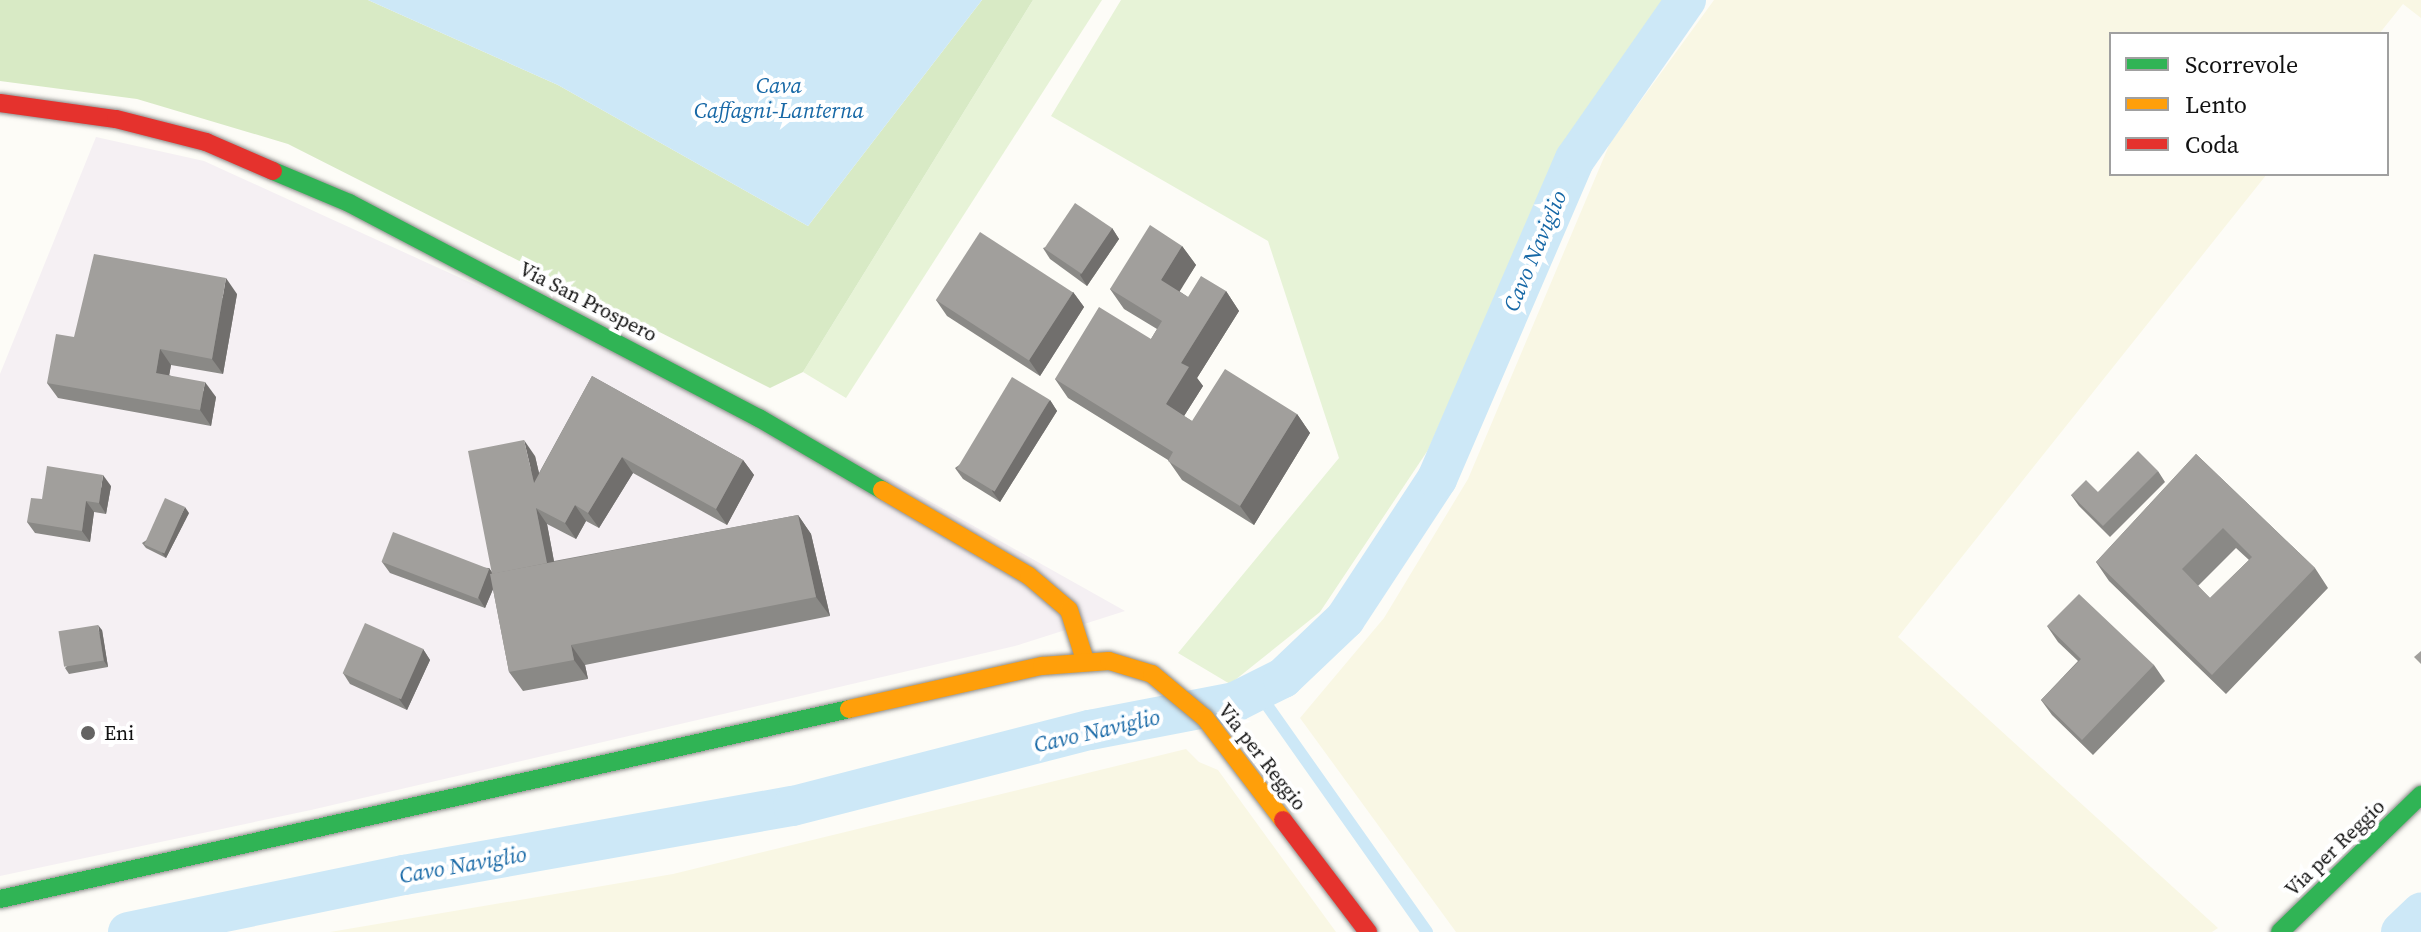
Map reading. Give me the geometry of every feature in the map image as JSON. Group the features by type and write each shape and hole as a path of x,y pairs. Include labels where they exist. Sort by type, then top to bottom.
{"main road":[{"name":"Via San Prospero","path":"0,103 116,119 206,142 349,203 759,418 1029,576 1069,610 1085,660"},
{"name":"Via per Reggio","path":"0,899 1042,666 1085,660 1121,663 1152,674 1184,699 1226,743 1368,932"},
{"name":"Via per Reggio","path":"2280,932 2421,795"}],"shaded area":[{"path":"1714,0 2421,0 2421,18 2403,4 2381,32 2109,32 2109,176 2265,176 1898,637 2218,928 2212,932 1456,932 1300,718 1384,618 1468,479 1610,143"},
{"path":"96,137 204,161 842,452 1125,611 1015,646 311,810 0,876 0,374"},
{"path":"1186,749 1199,762 1218,770 1336,932 330,932 673,874"}],"green space":[{"path":"0,0 368,0 558,85 808,226 982,0 1033,0 803,372 770,388 288,144 137,99 0,81"},
{"path":"1033,0 1102,0 846,398 803,372"},
{"path":"1121,0 1667,0 1560,151 1428,450 1320,612 1230,684 1178,653 1339,458 1268,241 1051,116"}],"water":[{"name":"Cava Caffagni-Lanterna","path":"368,0 982,0 808,226 558,85"}],"building":[{"path":"1075,203 1112,228 1082,274 1044,249"},
{"path":"1150,225 1182,246 1161,280 1188,297 1201,276 1226,291 1181,363 1189,367 1166,404 1192,421 1225,369 1297,414 1240,506 1168,461 1173,452 1055,379 1099,307 1151,339 1162,321 1110,289"},
{"path":"980,232 1073,292 1029,360 936,300"},
{"path":"94,254 226,278 212,359 160,349 156,373 205,382 200,410 47,383 56,334 74,337"},
{"path":"592,376 743,460 716,509 622,457 588,513 575,505 565,523 536,508 547,563 492,574 468,451 524,440 534,483"},
{"path":"1012,377 1050,400 995,491 957,469"},
{"path":"2138,451 2158,471 2103,526 2071,495 2086,480 2098,492"},
{"path":"2196,454 2315,568 2212,675 2096,562","holes":["2223,528 2252,557 2210,598 2182,569"]},
{"path":"47,466 103,475 99,503 86,501 82,531 27,522 31,498 42,499"},
{"path":"165,498 185,507 164,554 144,545"},
{"path":"798,515 816,597 571,645 574,660 509,672 490,574"},
{"path":"393,532 489,569 478,599 382,562"},
{"path":"2079,594 2154,665 2082,740 2041,700 2081,659 2047,626"},
{"path":"365,623 423,649 401,699 343,673"},
{"path":"98,625 104,661 64,667 58,631"},
{"path":"2421,651 2421,664 2414,657"}],"waterway":[{"name":"Cavo Naviglio","path":"128,932 404,875 793,806 1090,730 1235,702 1283,678 1345,619 1437,479 1575,159 1686,0"},
{"path":"1257,691 1427,932"},
{"path":"2401,932 2421,913"}],"traffic: fast":[{"path":"273,171 349,203 759,418 882,490"},
{"path":"0,899 849,709"},
{"path":"2280,932 2421,795"}],"traffic: slow":[{"path":"882,490 1029,576 1069,610 1085,660"},
{"path":"849,709 1042,666 1109,661 1152,674 1205,718 1283,820"}],"traffic: jam":[{"path":"0,103 116,119 206,142 273,171"},
{"path":"1283,820 1368,932"}],"place":[{"name":"Eni","path":"88,733"}]}
